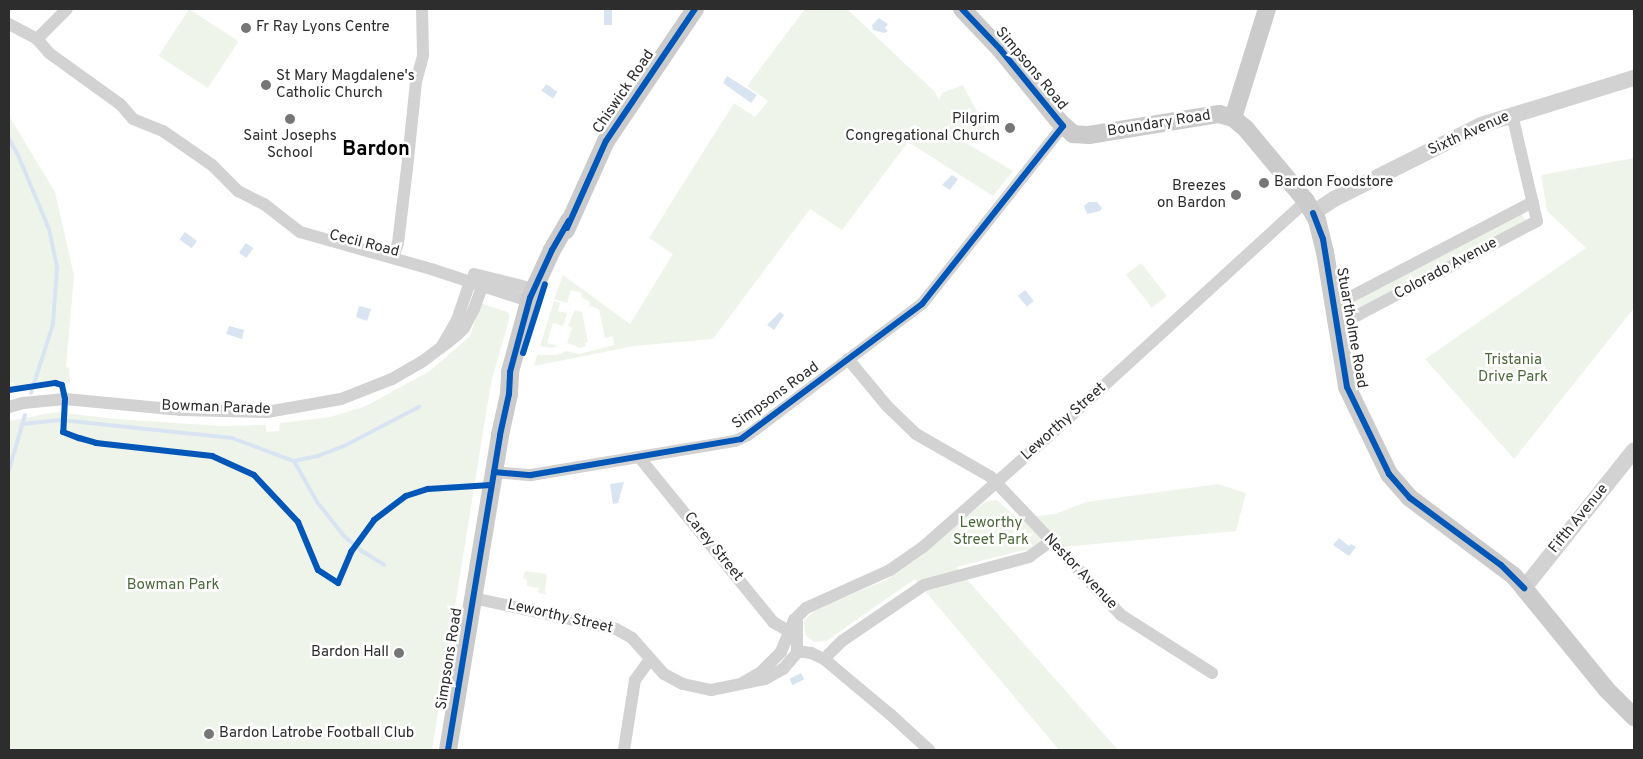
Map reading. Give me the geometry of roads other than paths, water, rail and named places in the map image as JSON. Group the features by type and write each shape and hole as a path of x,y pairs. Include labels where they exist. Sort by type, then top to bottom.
{"main road":[{"name":"Chiswick Road","path":"494,472 509,394 510,372 534,296 552,250 569,220 606,141 695,9"},
{"name":"Simpsons Road","path":"962,9 1000,49 1063,126"},
{"name":"Boundary Road","path":"1063,126 1068,131 1081,136 1217,115 1233,118 1267,9"},
{"name":"Stuartholme Road","path":"1233,118 1259,143 1310,207 1323,240 1347,387 1389,474 1410,498 1501,565 1524,588 1606,689 1634,717"},
{"name":"Simpsons Road","path":"448,750 494,472"}],"street":[{"path":"37,39 67,9"},
{"path":"394,255 416,82 423,55 422,9"},
{"name":"Cecil Road","path":"9,24 37,39 49,53 120,104 133,119 163,131 212,165 238,191 264,204 300,232 394,255 477,282 534,296"},
{"name":"Sixth Avenue","path":"1310,207 1334,199 1481,125 1634,78"},
{"name":"Colorado Avenue","path":"1336,324 1358,315 1537,221 1512,114"},
{"name":"Simpsons Road","path":"494,472 531,475 741,439 922,304 1063,126"},
{"name":"Colorado Avenue","path":"1333,306 1533,202"},
{"name":"Leworthy Street","path":"744,682 760,672 777,657 795,619 802,611 816,602 890,570 906,560 1310,207"},
{"name":"Bowman Parade","path":"9,407 23,403 65,399 211,411 267,412 341,399 392,379 440,348 464,328 477,282"},
{"name":"Nestor Avenue","path":"848,359 887,406 916,434 997,482 1050,542 1121,615 1212,673"},
{"name":"Fifth Avenue","path":"1524,588 1634,450"},
{"name":"Carey Street","path":"639,457 773,622 780,628 790,632"},
{"path":"824,659 848,636 929,583 1028,557 1050,542"},
{"name":"Leworthy Street","path":"473,598 616,629 629,636 664,674 693,687 711,690 775,675 789,664 797,651"},
{"path":"797,651 797,623 802,611"},
{"path":"790,632 797,651"},
{"path":"797,651 811,653 824,659 890,714 929,750"},
{"path":"624,750 635,680 650,659"}],"waterway":[{"path":"9,139 18,155 49,229 57,268 53,324 31,393"},
{"path":"22,424 61,420 232,438 294,461 318,456 344,446 419,407"},
{"path":"9,470 25,415"},
{"path":"294,461 317,502 344,536 362,551 384,565"}],"place":[{"name":"Fr Ray Lyons Centre","path":"246,28"},
{"name":"St Mary Magdalene's Catholic Church","path":"266,85"},
{"name":"Saint Josephs School","path":"290,119"},
{"name":"Pilgrim Congregational Church","path":"1010,128"},
{"name":"Bardon Foodstore","path":"1264,183"},
{"name":"Breezes on Bardon","path":"1236,195"},
{"name":"Bardon Hall","path":"399,653"},
{"name":"Bardon Latrobe Football Club","path":"209,734"}],"district":[{"name":"Bardon","path":"376,150"}],"park label":[{"name":"Tristania Drive Park","path":"1513,368"},
{"name":"Leworthy Street Park","path":"991,532"},
{"name":"Bowman Park","path":"173,586"}]}
